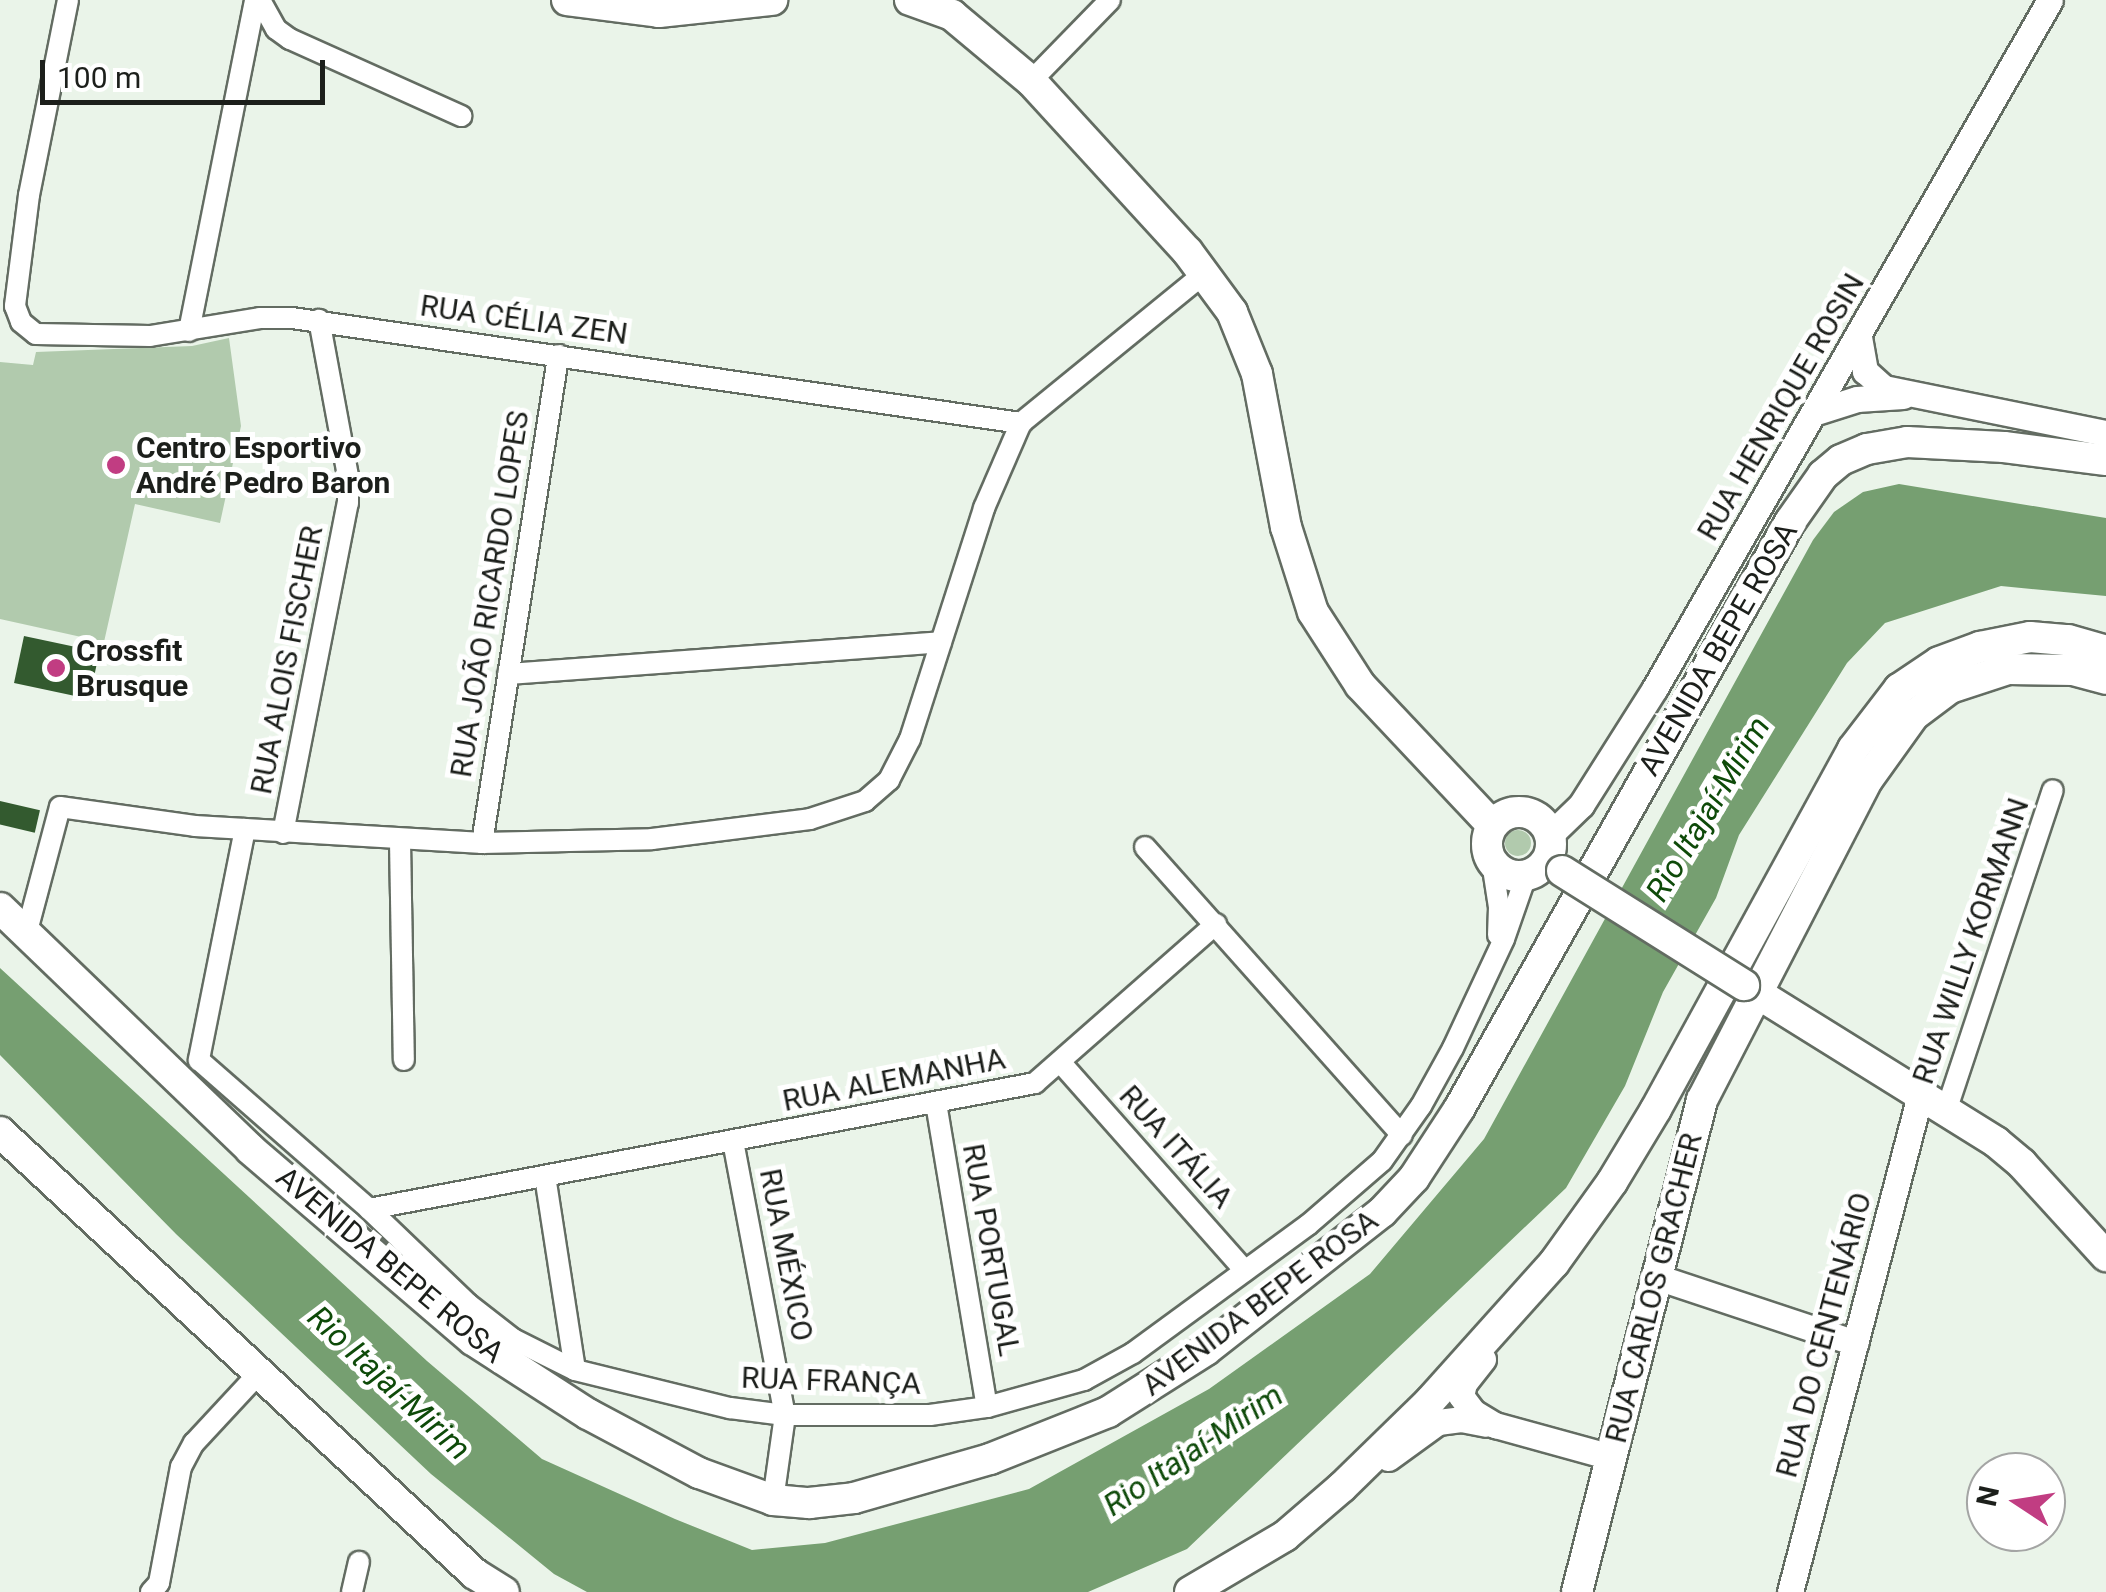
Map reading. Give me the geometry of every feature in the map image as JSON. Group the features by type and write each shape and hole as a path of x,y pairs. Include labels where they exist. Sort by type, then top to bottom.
{"main road":[{"path":"567,0 659,12 772,0"},
{"path":"910,0 952,15 1031,81 1204,274 1247,342 1298,574 1328,641 1384,713 1492,825"},
{"name":"AVENIDA BEPE ROSA","path":"0,908 180,1085 473,1340 699,1473 773,1500 808,1504 854,1498 1058,1434 1157,1384 1347,1244 1414,1178 1437,1145 1790,522 1823,475 1842,460 1867,449 1907,442 2004,447 2098,461"},
{"path":"1190,1592 1284,1536 1342,1486 1509,1316 1612,1182 1853,749 1898,689 1938,662 2013,640 2068,640 2106,650"},
{"name":"RUA CARLOS GRACHER","path":"1576,1592 1702,1100 1752,989 1868,779 1891,744 1930,701 1950,688 2008,669 2073,670 2106,679"},
{"path":"1546,861 1507,874 1492,862 1487,844 1492,825 1509,813 1530,812 1546,861 1946,1111 2022,1164 2106,1256"},
{"path":"0,1132 475,1574 504,1592"}],"street":[{"name":"RUA CÉLIA ZEN","path":"68,0 29,195 15,306 20,322 36,334 189,332 260,318 319,320 1021,423"},
{"path":"258,0 276,28 290,39 461,116"},
{"path":"189,332 258,0"},
{"path":"1031,81 1110,0"},
{"name":"RUA HENRIQUE ROSIN","path":"1546,861 1618,750 1816,412 2050,0"},
{"path":"26,931 60,807 284,833 482,844 652,839 810,819 851,808 878,792 899,764 994,480 1021,423 1204,274"},
{"name":"RUA ALOIS FISCHER","path":"284,833 348,503 348,476 319,320"},
{"path":"1859,337 1864,371 1884,388 1908,396 2106,433"},
{"name":"RUA JOÃO RICARDO LOPES","path":"482,844 558,355"},
{"path":"1816,412 1857,399 1908,396"},
{"path":"508,674 942,642"},
{"name":"RUA WILLY KORMANN","path":"1946,1111 2053,790"},
{"name":"RUA FRANÇA","path":"246,829 199,1060 369,1209 492,1324 575,1370 730,1408 786,1416 930,1415 988,1407 1084,1380 1133,1353 1339,1200 1382,1161 1402,1135 1453,1048 1546,861"},
{"path":"400,841 404,1060"},
{"path":"1145,846 1402,1135"},
{"name":"RUA FRANÇA","path":"1492,862 1499,907 1497,957"},
{"name":"RUA ALEMANHA","path":"369,1209 1023,1087 1062,1064 1216,924"},
{"name":"RUA ITÁLIA","path":"1062,1064 1246,1270"},
{"name":"RUA DO CENTENÁRIO","path":"1790,1592 1920,1095"},
{"name":"RUA PORTUGAL","path":"936,1103 988,1407"},
{"name":"RUA MÉXICO","path":"733,1141 786,1416 773,1500"},
{"path":"545,1176 575,1370"},
{"path":"1657,1277 1855,1343"},
{"path":"1495,1425 1473,1412 1461,1396 1464,1383 1509,1316"},
{"path":"152,1592 159,1583 181,1467 194,1443 260,1371"},
{"path":"1342,1486 1370,1473 1438,1422 1461,1419 1611,1457"},
{"path":"352,1592 359,1562"}],"shaded area":[{"name":"Centro Esportivo André Pedro Baron","path":"229,338 241,426 220,523 135,504 104,642 0,619 0,362 33,365 36,352 192,346"},
{"path":"1518,830 1527,834 1531,843 1527,852 1518,856 1509,852 1505,843 1509,834"}],"water":[{"name":"Rio Itajaí-Mirim","path":"1899,484 2106,518 2106,596 2001,586 1885,623 1847,663 1739,835 1716,898 1663,992 1625,1086 1566,1188 1187,1549 1088,1592 587,1592 554,1574 431,1474 176,1234 0,1055 0,968 427,1361 542,1459 675,1519 752,1550 825,1543 1029,1489 1209,1389 1370,1274 1484,1139 1813,540 1834,512 1863,492"}],"building":[{"name":"Crossfit Brusque","path":"24,636 99,652 89,699 14,683"},
{"path":"0,801 40,810 35,833 0,825"}],"place":[{"name":"Centro Esportivo André Pedro Baron","path":"116,465"},
{"name":"Crossfit Brusque","path":"56,668"}]}
